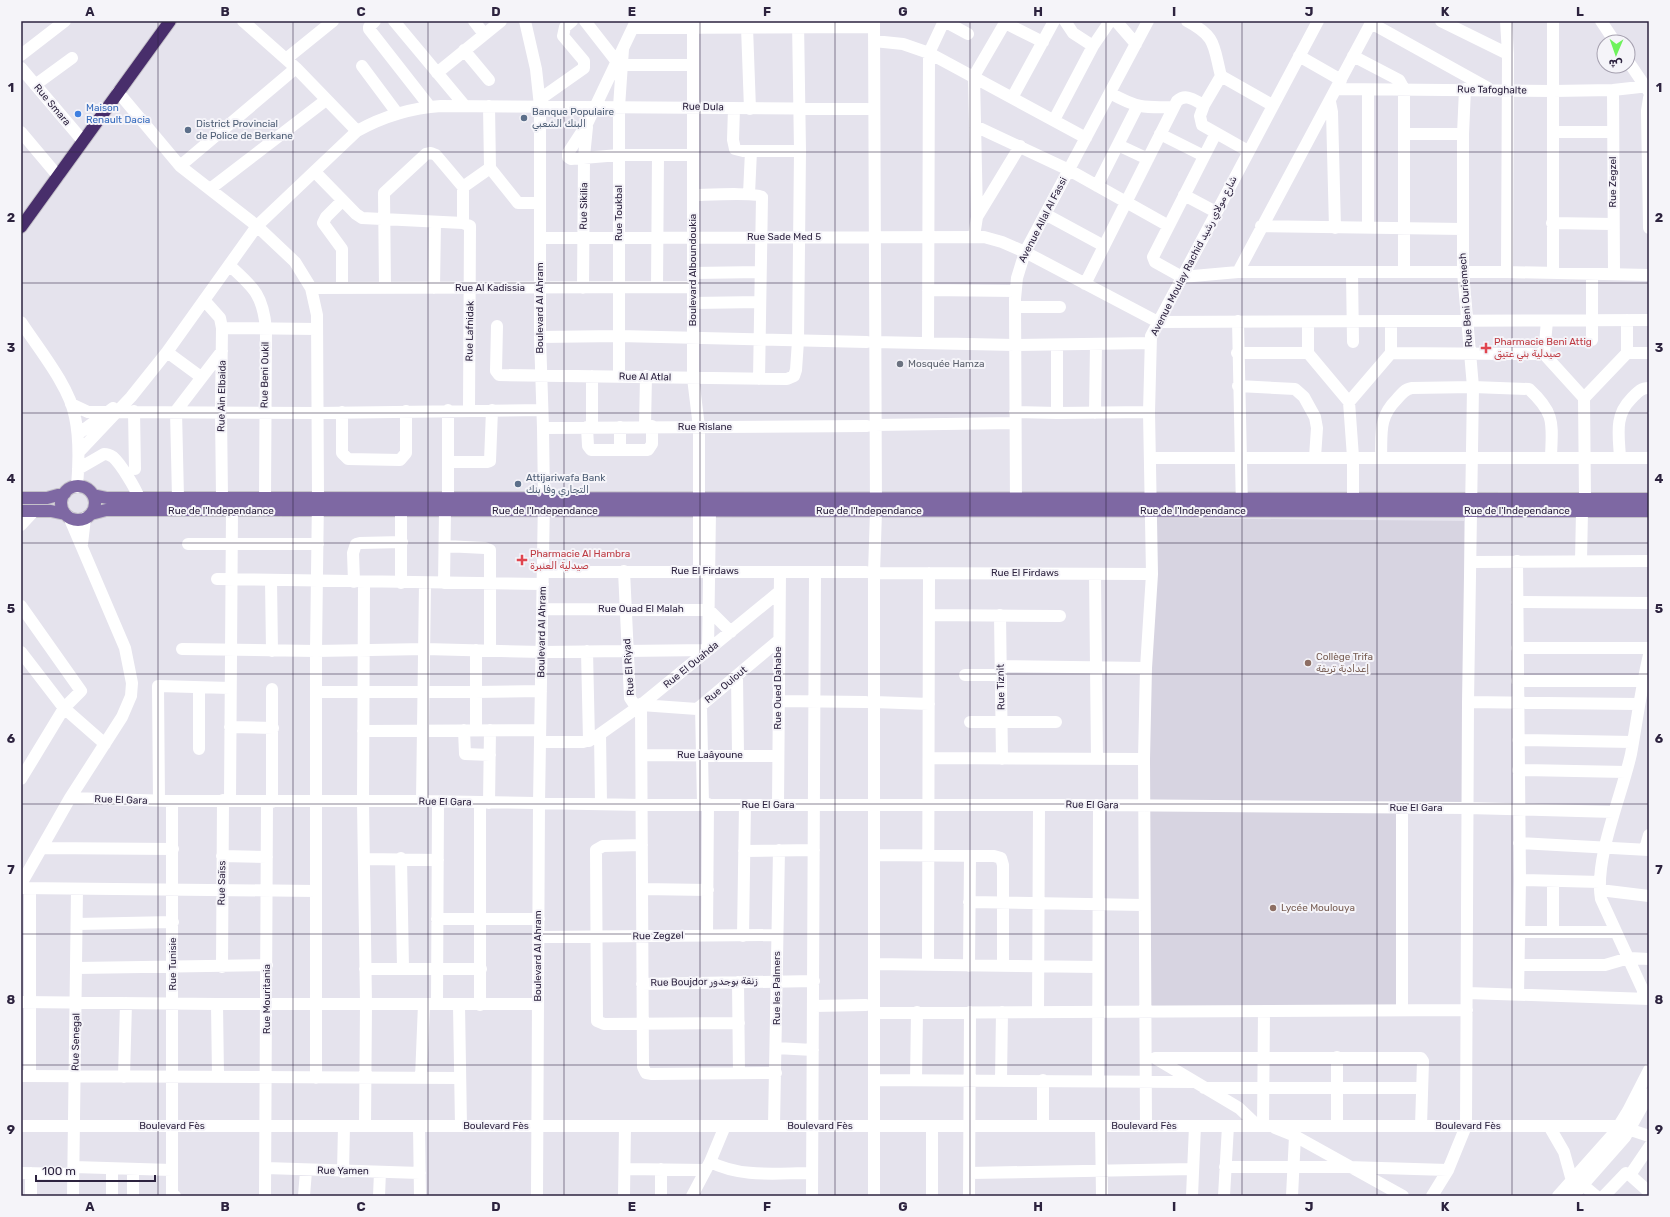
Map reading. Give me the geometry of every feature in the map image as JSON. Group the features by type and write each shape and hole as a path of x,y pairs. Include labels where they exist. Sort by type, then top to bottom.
{"highway":[{"path":"21,227 170,21"}],"main road":[{"path":"21,498 47,498 65,493 77,487 86,489 93,496 95,505 88,516 79,520 51,511 21,510"},
{"path":"65,493 61,503 67,516"},
{"name":"Rue de l'Independance","path":"93,496 103,498 544,498 703,506"},
{"name":"Rue de l'Independance","path":"88,516 106,510 543,511 703,506 1242,504 1472,505 1585,499 1649,499"},
{"name":"Rue de l'Independance","path":"1472,505 1582,511 1649,511"}],"street":[{"path":"21,55 65,21"},
{"path":"243,21 296,68 358,131"},
{"path":"286,59 333,21"},
{"path":"375,21 369,27 369,30 430,107"},
{"path":"394,21 464,106"},
{"path":"474,21 484,34"},
{"path":"437,73 502,21"},
{"name":"Boulevard Al Ahram","path":"525,21 533,52 540,102 540,376 544,428 543,609 539,803 537,1196"},
{"path":"540,102 584,68 584,61 563,36 565,27 572,21"},
{"path":"585,21 620,64"},
{"path":"928,343 929,53 944,21 968,34"},
{"path":"1012,98 1054,21"},
{"path":"1065,21 1073,33 1093,46"},
{"path":"1054,120 1093,46 1110,21"},
{"path":"1116,21 1136,44"},
{"name":"Avenue Allal Al Fassi","path":"1016,505 1015,291 1018,271 1025,252 1148,21"},
{"path":"1187,21 1202,29 1211,40 1221,76 1272,105"},
{"name":"Avenue Moulay Rachid شارع مولاي رشيد","path":"1146,1126 1144,759 1146,668 1152,574 1149,412 1151,336 1272,105 1318,21"},
{"path":"1441,21 1508,54"},
{"path":"1506,21 1508,54 1507,272"},
{"path":"1553,21 1553,273"},
{"path":"1601,21 1610,34"},
{"path":"974,236 977,217 974,76 1006,22 1042,42"},
{"path":"1238,272 1261,226 1330,102 1371,22 1489,89"},
{"path":"693,155 619,155 571,159 568,156 587,124 594,107 620,64 623,49 634,24 747,28 798,24 870,24"},
{"path":"798,24 800,151 798,341"},
{"path":"870,24 874,41 870,237"},
{"path":"870,24 867,109 870,237 872,505 870,573 870,1126 874,1196"},
{"name":"Boulevard Alboundoukia","path":"693,25 693,378 699,427 703,506 704,571 709,610 708,650"},
{"path":"747,28 750,109"},
{"path":"874,41 904,44 929,53 1086,138"},
{"path":"464,50 489,80"},
{"path":"1299,56 1339,85"},
{"path":"1353,56 1399,80 1404,89 1404,272"},
{"path":"35,85 72,58"},
{"path":"620,64 693,65"},
{"name":"Rue Toukbal","path":"619,376 620,64"},
{"path":"362,66 397,113"},
{"name":"Rue Smara","path":"21,68 83,141"},
{"path":"180,166 296,68"},
{"path":"1636,72 1648,91 1649,228"},
{"path":"1221,76 1204,105 1200,116 1201,123 1248,151"},
{"name":"Rue Tafoghalte","path":"1339,85 1368,90 1489,89 1648,91"},
{"name":"Rue Beni Ouriemech","path":"1465,89 1463,134 1463,272 1474,387 1468,702 1468,993 1466,1126"},
{"path":"1368,90 1368,228"},
{"name":"Rue Zegzel","path":"1613,90 1614,274"},
{"path":"118,92 180,166 258,226 295,262 311,288 316,308 318,413 318,581 316,651 316,1078"},
{"path":"1110,93 1137,107 1146,108 1174,106"},
{"path":"1084,284 1127,203 1177,101 1183,96 1187,96 1204,105"},
{"path":"210,190 326,100"},
{"name":"Rue Dula","path":"113,412 137,389 167,352 258,226 358,131 377,120 397,113 430,107 489,106 540,102 594,107 867,109"},
{"path":"1330,102 1332,112 1335,228"},
{"path":"489,106 490,168 518,203 540,203"},
{"path":"1097,186 1137,107"},
{"path":"734,108 733,140 735,149 751,151 800,151"},
{"name":"Rue Sikilia","path":"583,288 584,157 587,124"},
{"path":"975,126 1069,170 1167,225"},
{"path":"21,132 58,176"},
{"path":"1553,132 1613,132"},
{"path":"1216,133 1167,225 1154,253 1153,260 1182,277 1238,272 1507,272 1649,274"},
{"path":"1160,134 1204,156"},
{"path":"1405,134 1463,134"},
{"path":"1118,145 1148,159"},
{"path":"977,217 1020,146"},
{"path":"750,194 751,151"},
{"path":"385,288 384,196 386,190 428,153 436,155 462,187 490,168"},
{"path":"657,287 658,155"},
{"path":"315,172 342,201 359,216 384,220 435,222 467,226"},
{"name":"Rue Lafnidak","path":"462,187 467,226 470,288 469,410"},
{"path":"693,195 750,194 759,195 763,199 760,272 759,379"},
{"path":"1184,195 1216,212"},
{"path":"342,201 326,217 323,223 342,249 342,288"},
{"path":"1045,214 1104,246"},
{"path":"434,288 435,222"},
{"path":"1552,223 1613,224"},
{"path":"1261,226 1463,229"},
{"name":"Rue Sade Med 5","path":"540,238 974,236 1002,242 1025,252 1158,322"},
{"name":"Rue Beni Oukil","path":"229,265 253,287 264,311 266,329 265,498"},
{"path":"693,273 760,272"},
{"path":"1352,273 1353,342"},
{"path":"1592,274 1592,340"},
{"name":"Rue Al Kadissia","path":"311,288 693,287"},
{"path":"928,290 1015,291"},
{"name":"Rue Ain Elbaida","path":"204,300 220,318 222,328 222,498"},
{"path":"693,303 760,302"},
{"path":"1015,307 1060,306"},
{"path":"1158,322 1238,320 1308,322 1649,320"},
{"path":"1238,320 1237,353 1242,504"},
{"path":"1584,398 1627,353 1627,320"},
{"path":"1349,402 1391,353 1391,321"},
{"path":"1544,354 1547,321"},
{"path":"21,322 65,390 71,404 78,434 79,452 77,487"},
{"path":"1308,322 1308,353 1349,402 1353,457 1353,505"},
{"name":"Rue Al Atlal","path":"497,326 497,373 502,375 787,379 794,376 796,370 798,341"},
{"path":"222,328 317,329"},
{"path":"540,337 619,336 1015,345 1150,343"},
{"path":"1095,413 1096,344"},
{"path":"1056,413 1057,345"},
{"path":"178,498 176,411 201,376 222,351"},
{"path":"167,352 201,376"},
{"path":"1237,353 1308,353"},
{"path":"1391,353 1544,354 1584,398 1585,499"},
{"path":"1627,353 1649,353"},
{"path":"592,376 588,448 648,450 652,444 649,426 646,376"},
{"path":"1238,386 1295,389 1304,397 1315,417 1317,428 1315,457"},
{"path":"1381,458 1384,417 1388,408 1404,391 1412,388 1474,387 1529,389 1550,413 1552,424 1551,458"},
{"path":"1620,458 1618,425 1622,410 1638,391 1649,388"},
{"path":"71,404 88,412 176,411 318,413 448,410 542,410"},
{"path":"448,410 448,498"},
{"path":"448,462 490,461 492,410"},
{"path":"134,411 135,469"},
{"path":"342,412 342,453 344,457 348,459 400,460 406,453 406,411"},
{"path":"78,434 113,412"},
{"path":"79,452 113,412"},
{"name":"Rue Rislane","path":"544,428 871,425 1015,417 1056,413 1149,412"},
{"path":"620,427 620,450"},
{"path":"78,469 104,454 109,454 114,457 139,498"},
{"path":"1151,458 1649,458"},
{"name":"Rue Saïss","path":"222,967 222,856 227,800 230,727 232,510"},
{"path":"401,510 401,583"},
{"path":"444,583 445,510"},
{"path":"21,524 34,511"},
{"path":"1581,561 1582,511"},
{"path":"67,516 82,544 125,648 132,683 128,707 70,798 42,848 24,887 31,934 26,1002 26,1076 460,1078"},
{"path":"82,544 88,516"},
{"path":"365,1126 366,1004 362,802 362,650 359,582 353,553 356,544 360,543 402,542"},
{"path":"188,544 318,544"},
{"path":"445,546 488,548 491,552 490,651"},
{"path":"1517,561 1518,810 1520,880 1518,994"},
{"path":"1471,562 1649,561"},
{"name":"Rue El Firdaws","path":"543,572 624,570 1152,574"},
{"name":"Rue El Riyad","path":"624,570 630,698 634,704 641,705 643,1067 646,1073 739,1073"},
{"name":"Rue Oued Dahabe","path":"778,805 780,572"},
{"path":"812,1196 815,572"},
{"path":"928,965 928,856 930,805 929,573"},
{"path":"1095,574 1097,759"},
{"path":"217,579 543,584"},
{"path":"271,581 272,650"},
{"path":"422,801 426,583"},
{"name":"Rue El Ouahda","path":"589,741 641,705 779,592"},
{"path":"1517,602 1649,603"},
{"path":"21,606 80,688 79,694 64,708 21,779"},
{"name":"Rue Ouad El Malah","path":"543,609 709,610"},
{"path":"709,610 731,632"},
{"path":"929,615 1060,616"},
{"name":"Rue Tiznit","path":"1000,615 1002,759"},
{"name":"Rue Oulout","path":"641,705 693,709 701,706 779,640"},
{"path":"1517,648 1649,648"},
{"path":"182,649 316,651 425,649 542,652 708,650"},
{"path":"476,650 475,692 465,754 490,755"},
{"path":"540,742 589,741 588,651"},
{"path":"21,652 64,708 105,744"},
{"path":"1468,993 1648,999 1601,899 1600,886 1606,846 1626,772 1642,681 1649,655"},
{"path":"965,675 1001,671 1146,668"},
{"path":"737,676 738,754"},
{"path":"1517,681 1642,681"},
{"path":"1544,703 1545,681"},
{"path":"159,801 158,686 230,688"},
{"path":"199,688 199,749"},
{"name":"Rue Mouritania","path":"265,1196 268,857 272,689"},
{"path":"316,692 541,691"},
{"path":"778,701 929,704"},
{"path":"1468,702 1638,704"},
{"path":"701,706 708,890 707,935"},
{"path":"970,722 1056,722"},
{"path":"230,727 272,728"},
{"path":"480,1005 484,803 490,755 490,730"},
{"path":"363,731 540,730"},
{"path":"600,734 601,803"},
{"path":"1518,740 1632,742"},
{"name":"Rue Laâyoune","path":"642,755 738,754 778,756"},
{"path":"929,758 1144,759"},
{"path":"1518,770 1626,772"},
{"name":"Rue El Gara","path":"70,798 159,801 422,801 484,803 601,803 642,805 870,804 1467,808 1614,812"},
{"name":"Rue Tunisie","path":"172,801 172,1170 174,1195"},
{"path":"421,1078 437,968 438,802"},
{"path":"866,1196 874,1080 870,1009 874,964 874,855 870,804"},
{"path":"743,936 745,805"},
{"path":"1038,1012 1039,805"},
{"path":"1098,1081 1099,805"},
{"path":"1402,808 1402,1010"},
{"path":"1519,843 1647,849 1649,835"},
{"path":"642,845 603,846 596,850 597,1021 604,1024 739,1023"},
{"path":"42,848 173,849"},
{"name":"Rue les Palmers","path":"774,1126 779,850"},
{"path":"744,851 814,850"},
{"path":"874,855 970,856 1001,858 1003,862 1003,966"},
{"path":"222,856 268,857"},
{"path":"968,966 970,856"},
{"path":"364,859 401,858 438,860"},
{"path":"401,858 403,968"},
{"path":"1520,880 1553,881 1600,886 1649,896"},
{"path":"1553,881 1553,932"},
{"path":"24,887 77,889 316,891"},
{"name":"Rue Senegal","path":"73,1196 77,889"},
{"path":"642,889 708,890"},
{"path":"969,902 1144,905"},
{"path":"437,919 539,919"},
{"path":"77,924 173,922"},
{"path":"21,926 31,934"},
{"path":"1520,932 1616,932"},
{"name":"Rue Zegzel","path":"538,937 777,935"},
{"path":"1519,965 1605,965 1629,958 1649,959"},
{"path":"874,964 1098,966"},
{"path":"77,968 222,967 267,965"},
{"path":"365,969 481,969"},
{"name":"Rue Boujdor زنقة بوجدور","path":"642,984 814,981"},
{"path":"738,982 739,1073 776,1073"},
{"path":"26,1002 459,1005 538,1004"},
{"path":"124,1077 126,1003"},
{"path":"218,1004 218,1076"},
{"path":"459,1005 461,1126"},
{"path":"814,1006 917,1012 1467,1010"},
{"path":"1264,1011 1264,1126"},
{"path":"916,1080 917,1012"},
{"path":"969,1196 970,1012"},
{"path":"1001,1080 1002,1012"},
{"path":"776,1048 813,1050"},
{"path":"1146,1053 1239,1108 1264,1126 1295,1136 1347,1167 1403,1196"},
{"path":"1337,1057 1337,1126"},
{"path":"1156,1058 1421,1058 1423,1061 1421,1126"},
{"path":"1624,1128 1649,1070"},
{"path":"874,1080 1193,1082"},
{"path":"1043,1080 1043,1126"},
{"path":"1204,1088 1422,1088"},
{"path":"1558,1196 1577,1183 1624,1128 1649,1094"},
{"name":"Boulevard Fès","path":"21,1126 1549,1126 1624,1128"},
{"path":"343,1172 344,1126"},
{"path":"419,1126 420,1196"},
{"path":"624,1196 625,1126"},
{"path":"692,1196 708,1166 725,1126"},
{"path":"932,1126 932,1196"},
{"path":"1101,1126 1102,1196"},
{"path":"1192,1196 1195,1126"},
{"path":"1224,1196 1228,1126"},
{"path":"1432,1196 1448,1170 1466,1126"},
{"path":"1549,1126 1564,1152 1577,1183 1596,1196"},
{"path":"1624,1128 1649,1136"},
{"path":"1292,1196 1295,1136"},
{"path":"1630,1175 1649,1147"},
{"path":"625,1169 661,1169 708,1166 744,1173 811,1173"},
{"path":"1225,1167 1347,1167 1448,1170"},
{"name":"Rue Yamen","path":"266,1168 306,1171 420,1173"},
{"path":"112,1169 112,1196"},
{"path":"30,1196 26,1173 112,1169 172,1170"},
{"path":"661,1169 661,1196"},
{"path":"969,1173 1193,1169"},
{"path":"133,1170 133,1196"},
{"path":"304,1196 306,1171"},
{"path":"379,1196 380,1172"},
{"path":"1604,1196 1625,1174 1630,1175 1649,1192 1646,1196"},
{"path":"1573,1196 1577,1183"}],"shaded area":[{"name":"Collège Trifa إعدادية تريفة","path":"1156,518 1464,521 1465,804 1400,804 1401,1011 1145,1011 1145,805"}],"place":[{"name":"Maison Renault Dacia","path":"78,114"},
{"name":"Banque Populaire البنك الشعبي","path":"524,118"},
{"name":"District Provincial de Police de Berkane","path":"188,130"},
{"name":"Pharmacie Beni Attig صيدلية بني عتيق","path":"1486,348"},
{"name":"Mosquée Hamza","path":"900,364"},
{"name":"Attijariwafa Bank التجاري وفا بنك","path":"518,484"},
{"name":"Pharmacie Al Hambra صيدلية العنبرة","path":"522,560"},
{"name":"Collège Trifa إعدادية تريفة","path":"1308,663"},
{"name":"Lycée Moulouya","path":"1273,908"}]}
